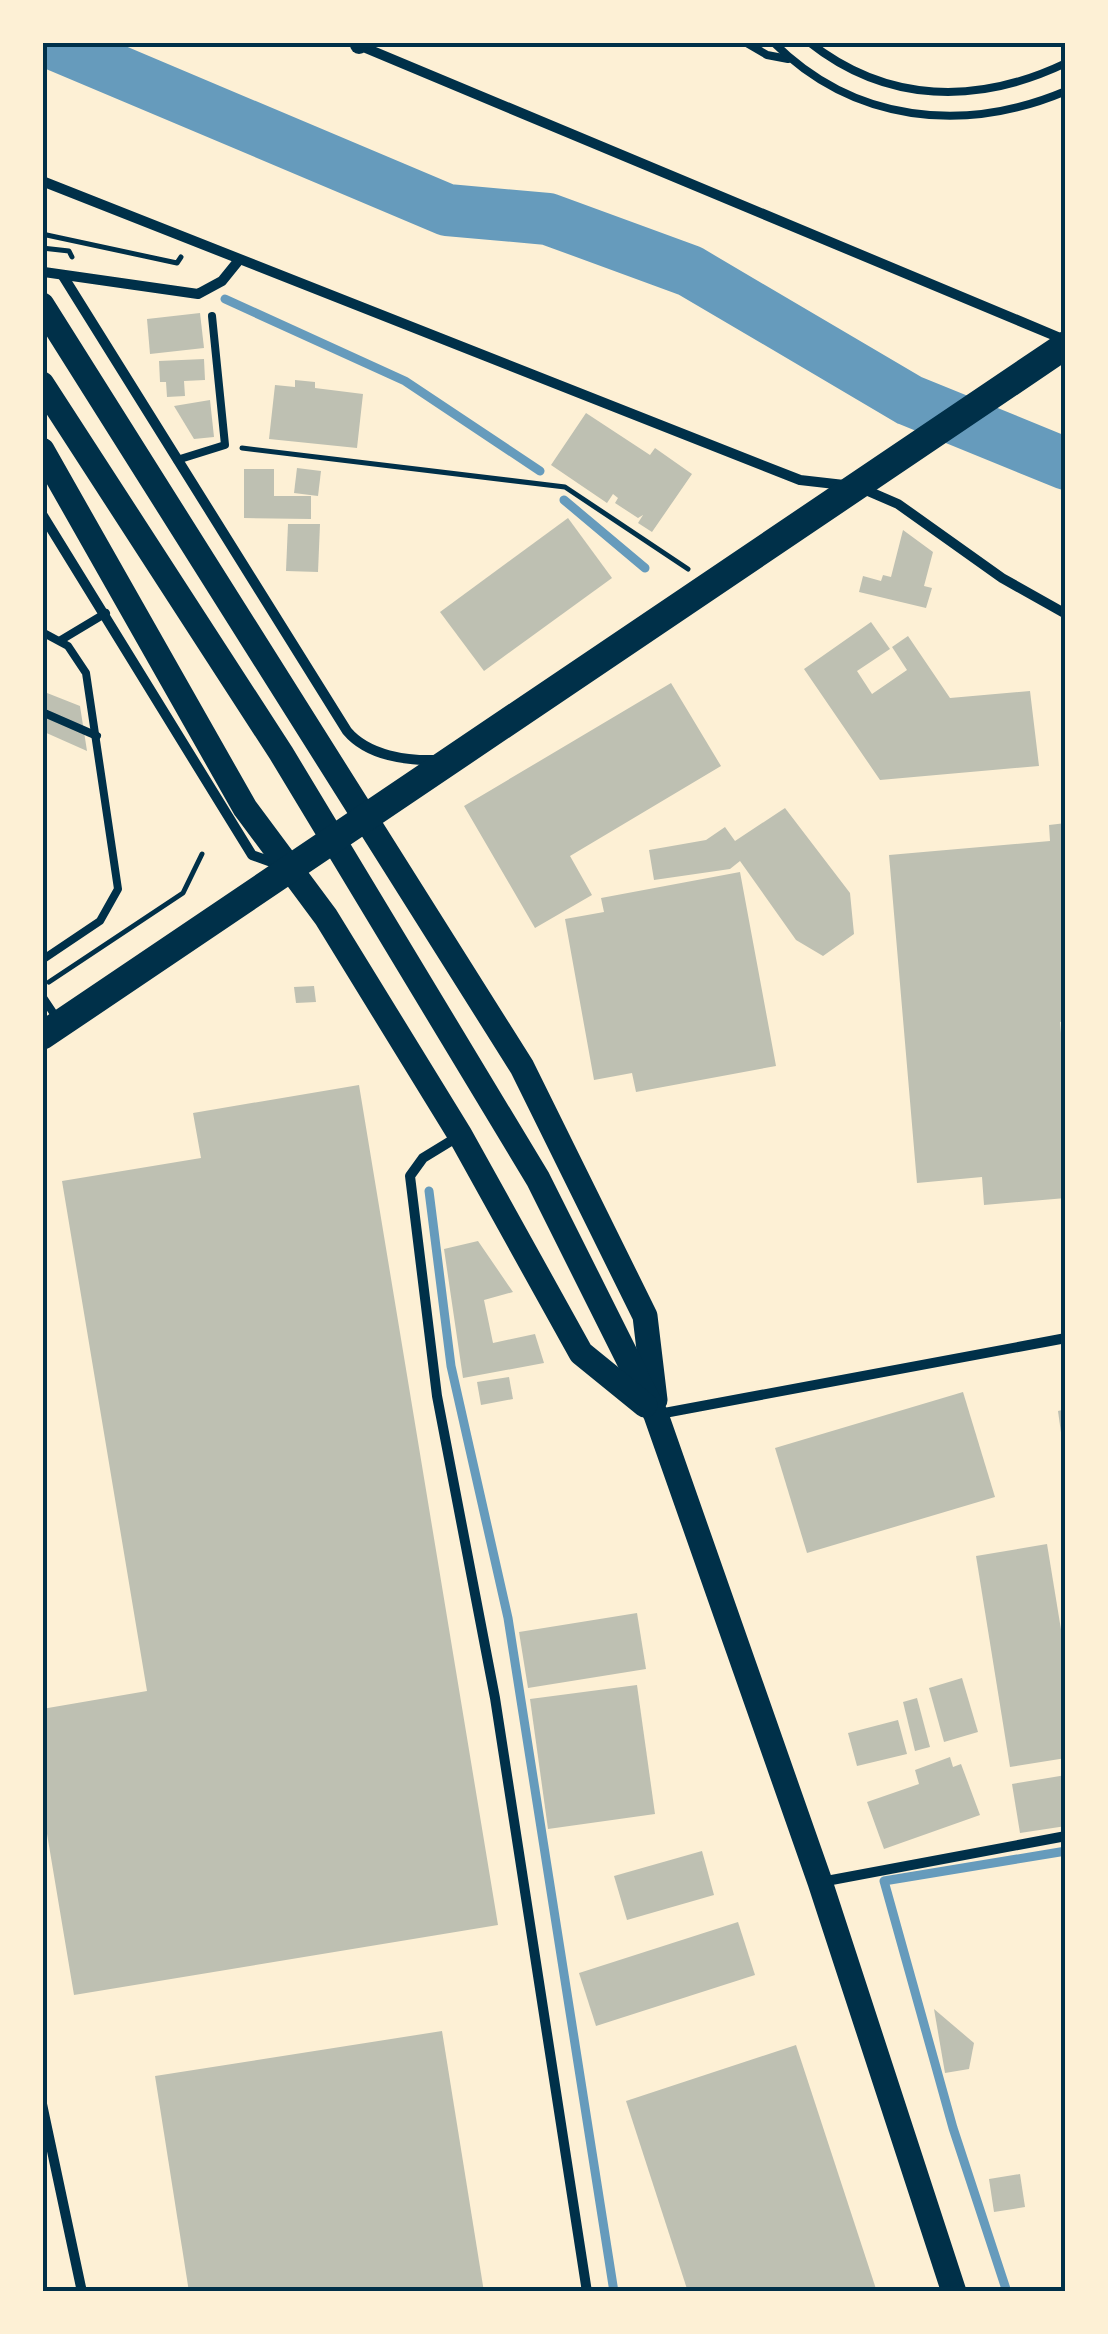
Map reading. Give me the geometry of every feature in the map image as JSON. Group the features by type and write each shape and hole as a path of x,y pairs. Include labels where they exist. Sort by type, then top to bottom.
{"highway":[{"path":"51,1030 1066,343"}],"main road":[{"path":"42,305 522,1067 645,1316 656,1415"},
{"path":"42,381 281,752 538,1179 656,1415 820,1882 954,2292"},
{"path":"42,450 229,781 326,918 460,1135 581,1353 656,1415"}],"street":[{"path":"357,43 1066,343"},
{"path":"42,181 800,480 868,479 1002,578 1066,614"},
{"path":"44,272 198,294 222,282 239,260"},
{"path":"62,276 353,738 399,757 454,758"},
{"path":"42,514 252,855 290,869"},
{"path":"460,1135 423,1158 410,1176 438,1396 495,1698 587,2292"},
{"path":"656,1415 1066,1338"},
{"path":"820,1882 1066,1836"},
{"path":"42,2104 82,2292"}],"lane":[{"path":"746,42 767,55 792,60"},
{"path":"773,42 792,60 862,102 931,117 1001,113 1066,91"},
{"path":"808,42 874,80 935,94 997,89 1066,63"},
{"path":"177,460 225,446 212,316"},
{"path":"61,640 106,613"},
{"path":"42,632 61,640 82,662 119,871 116,899 100,921 42,960"},
{"path":"42,712 97,736"},
{"path":"42,996 51,1030"}],"path":[{"path":"42,234 181,262 180,256 164,248"},
{"path":"225,446 565,487 710,587"},
{"path":"42,986 183,893 202,854"}],"building":[{"path":"200,313 204,348 150,354 147,319"},
{"path":"204,359 205,380 184,381 185,396 167,397 166,382 160,382 159,361"},
{"path":"295,380 315,382 315,388 363,394 357,448 269,439 275,385 295,387"},
{"path":"210,400 214,437 194,439 174,406"},
{"path":"586,413 650,455 655,448 692,474 652,532 638,523 643,515 638,518 615,503 618,498 613,494 607,503 551,465"},
{"path":"297,468 321,471 318,496 294,493"},
{"path":"244,469 274,469 274,496 311,496 311,519 244,518"},
{"path":"568,518 612,578 484,671 440,612"},
{"path":"288,524 320,524 318,572 286,571"},
{"path":"903,530 933,552 924,586 932,588 926,608 859,592 863,576 881,581 883,575 891,577"},
{"path":"871,622 890,649 857,671 872,694 907,670 892,647 908,636 950,698 1030,691 1039,766 880,780 804,669"},
{"path":"671,683 721,766 570,856 592,895 535,928 464,806"},
{"path":"42,691 80,706 87,751 42,731"},
{"path":"785,808 850,893 854,934 823,956 796,940 740,861 730,869 654,880 649,850 706,840 725,827 735,841"},
{"path":"1066,823 1066,1021 1060,1022 1066,1090 1066,1198 984,1205 982,1177 917,1183 889,855 1050,841 1049,825"},
{"path":"740,872 776,1066 636,1092 632,1073 594,1080 565,919 604,912 601,898"},
{"path":"314,986 316,1002 296,1003 294,987"},
{"path":"359,1085 498,1925 74,1995 42,1804 42,1709 147,1691 62,1181 201,1158 193,1113"},
{"path":"478,1241 513,1292 484,1300 493,1343 535,1334 544,1363 463,1378 444,1249"},
{"path":"509,1377 513,1399 481,1405 477,1382"},
{"path":"963,1392 995,1497 807,1553 775,1448"},
{"path":"1066,1409 1066,1447 1063,1447 1058,1411"},
{"path":"1047,1544 1066,1660 1066,1758 1010,1767 976,1556"},
{"path":"637,1613 646,1669 528,1688 519,1632"},
{"path":"962,1678 978,1732 944,1742 929,1688"},
{"path":"637,1685 655,1814 548,1829 530,1699"},
{"path":"917,1698 930,1747 915,1751 903,1702"},
{"path":"898,1720 907,1754 857,1766 848,1733"},
{"path":"950,1757 953,1767 961,1764 980,1815 884,1849 867,1802 919,1784 915,1770"},
{"path":"1066,1775 1066,1826 1020,1833 1012,1784"},
{"path":"702,1851 714,1895 627,1920 614,1876"},
{"path":"738,1922 755,1975 596,2026 579,1973"},
{"path":"934,2009 974,2043 969,2069 945,2073"},
{"path":"442,2031 484,2292 189,2292 155,2076"},
{"path":"796,2045 877,2292 688,2292 626,2101"},
{"path":"1020,2174 1025,2207 994,2212 989,2179"}],"waterway":[{"path":"49,42 447,210 548,219 690,271 909,400 1066,464"},
{"path":"225,299 405,381 540,471"},
{"path":"564,500 645,568"},
{"path":"429,1191 451,1366 508,1618 614,2292"},
{"path":"1007,2292 953,2128 884,1881 1066,1851"}]}
